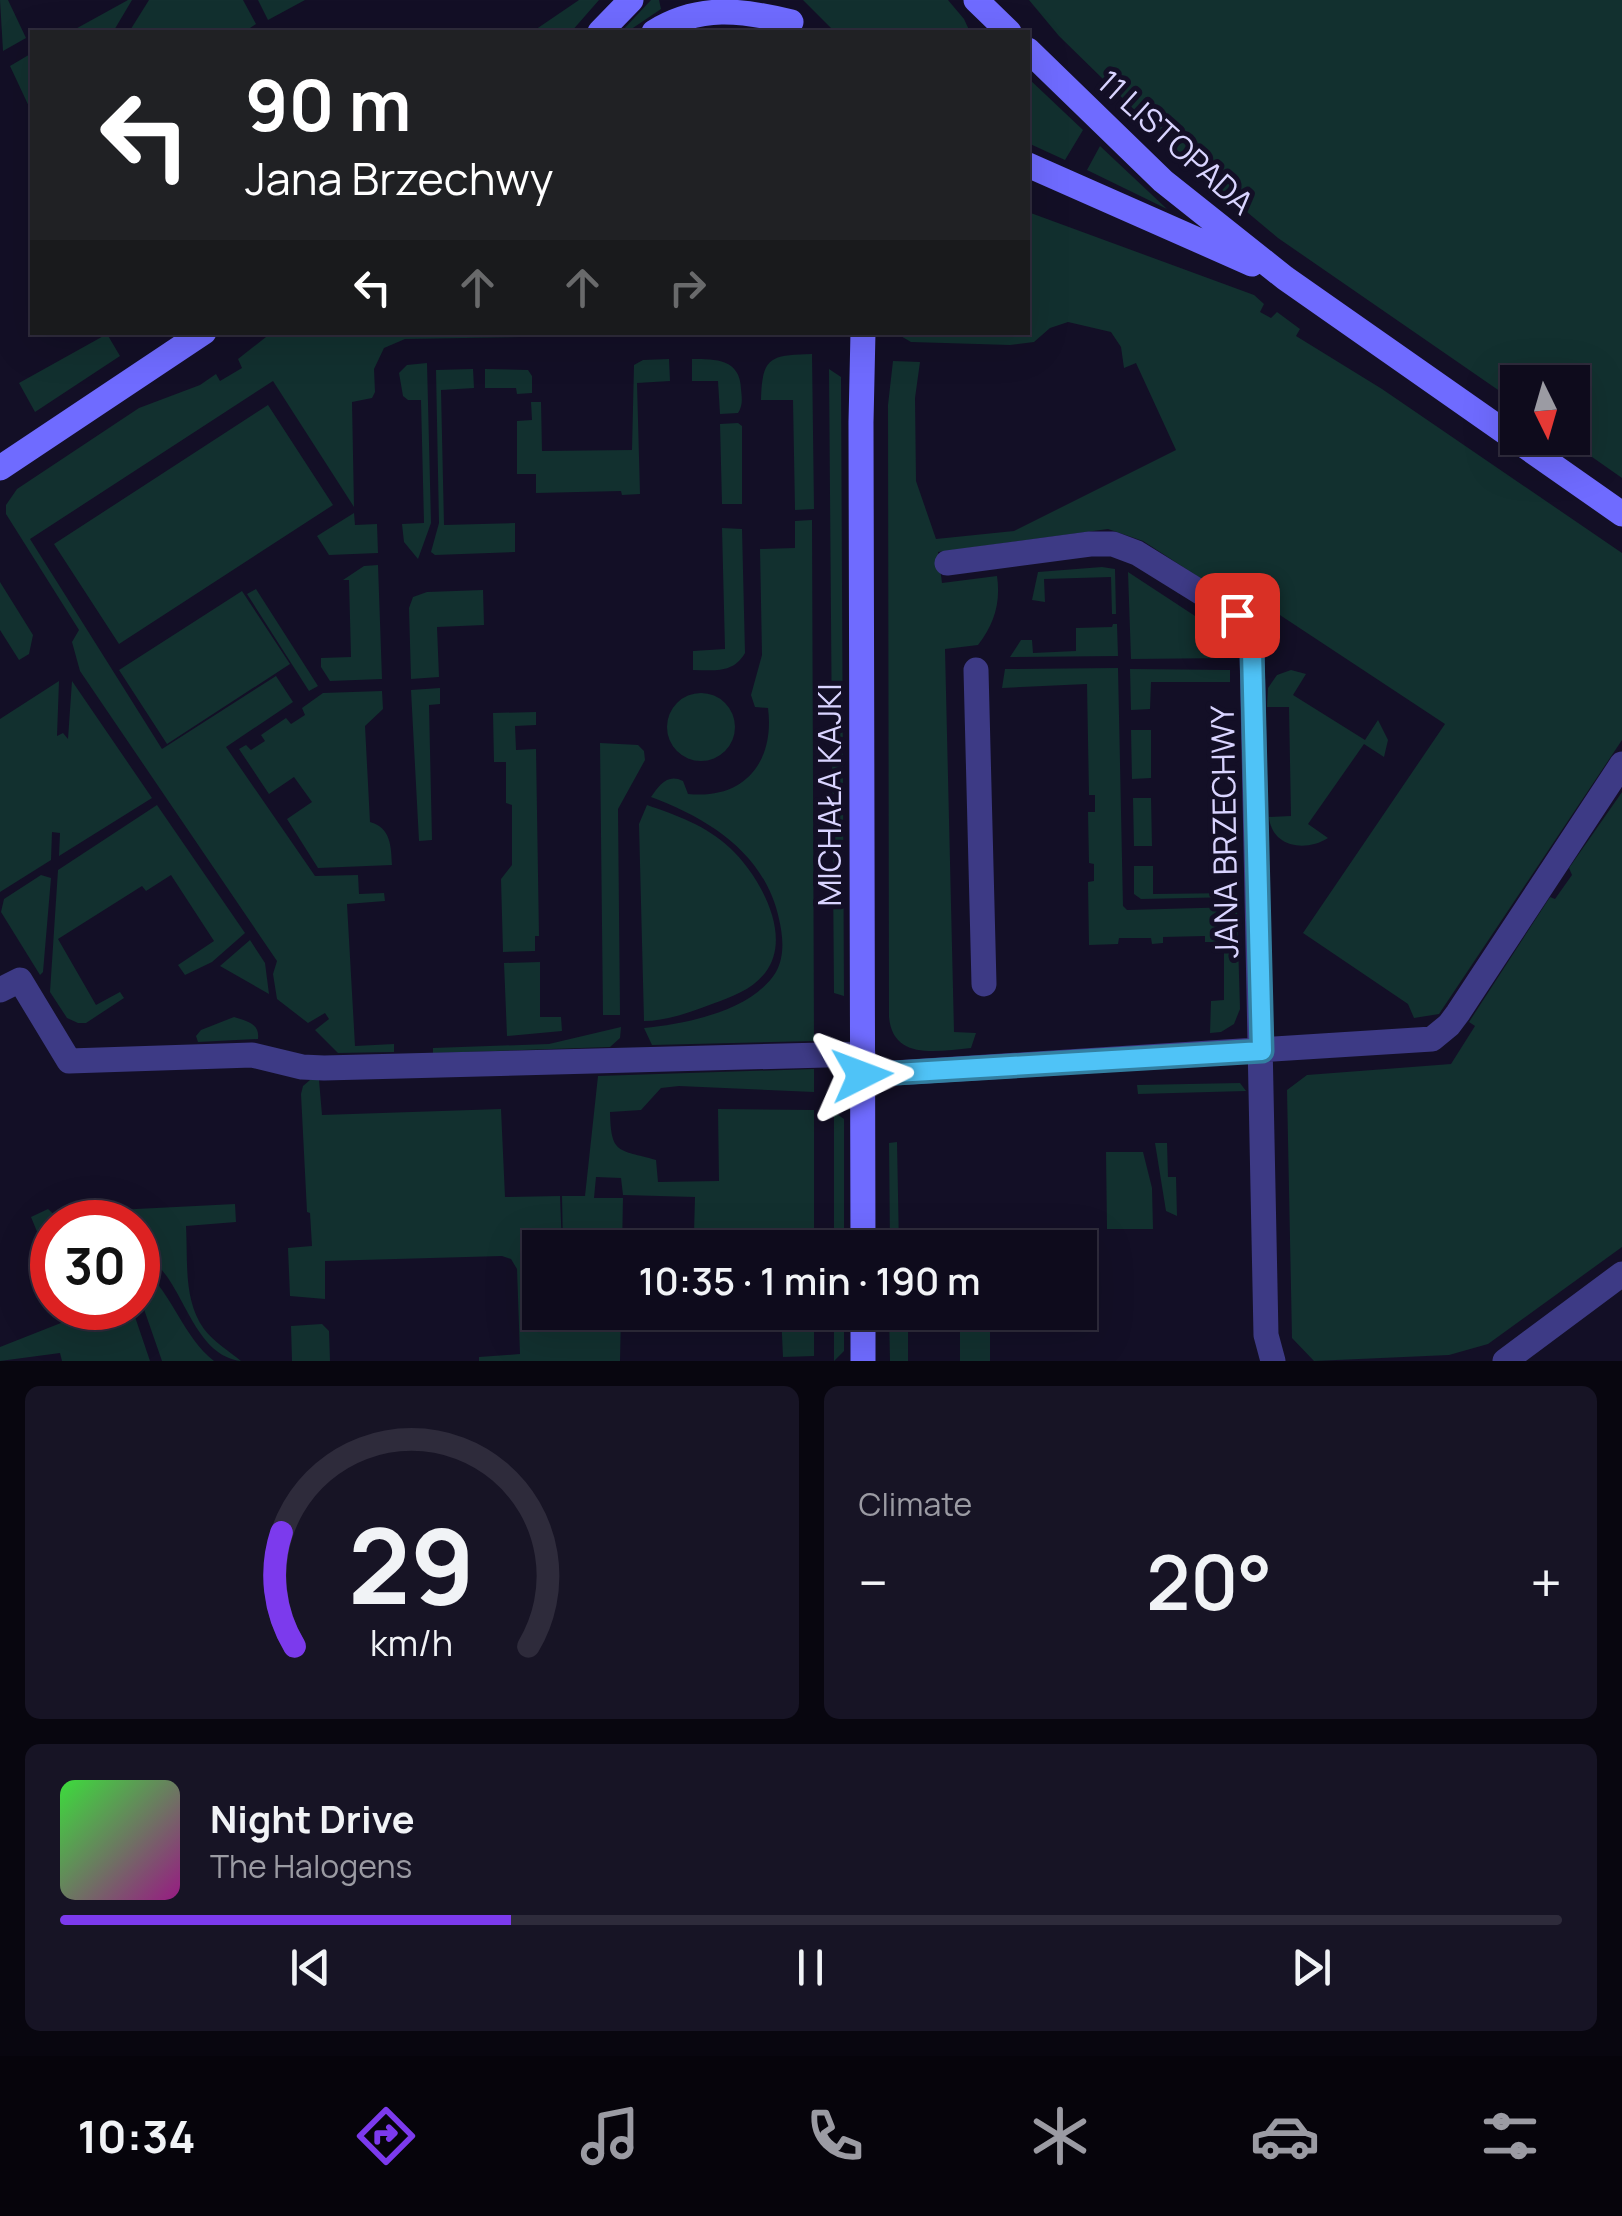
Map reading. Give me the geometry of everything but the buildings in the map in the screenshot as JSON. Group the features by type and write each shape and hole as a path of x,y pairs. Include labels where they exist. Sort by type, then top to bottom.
{"street":[{"path":"602,30 631,0"},
{"path":"775,0 797,27"},
{"path":"976,0 1005,30"},
{"path":"658,30 687,16 712,12 750,12 797,27"},
{"name":"11 LISTOPADA","path":"1030,52 1163,181 1286,278 1622,514"},
{"name":"11 LISTOPADA","path":"1030,166 1286,278"},
{"path":"0,468 200,335"},
{"name":"MICHAŁA KAJKI","path":"863,1230 860,422 864,336"},
{"name":"JANA BRZECHWY","path":"947,563 1113,544 1136,553 1237,615 1246,625 1252,651 1266,1335 1273,1361"},
{"path":"976,670 984,984"},
{"path":"0,990 20,980 69,1061 252,1055 324,1068 862,1064 1422,1042 1440,1034 1469,996 1622,764"},
{"path":"1505,1361 1622,1274"},
{"path":"863,1330 863,1361"}],"green space":[{"path":"0,0 8,0 26,38 3,51"},
{"path":"128,0 132,0 114,30 74,30"},
{"path":"149,0 243,0 256,24 251,30 130,30"},
{"path":"258,0 305,0 268,20"},
{"path":"579,0 599,0 573,30 535,30"},
{"path":"651,0 659,0 661,9 630,30 623,30"},
{"path":"803,0 948,0 969,30 833,30"},
{"path":"1029,0 1622,0 1622,478 1589,455 1590,365 1500,365 1500,391 1278,238 1191,165 1059,36"},
{"path":"30,54 30,109 10,66"},
{"path":"1030,80 1083,130 1065,160 1030,144"},
{"path":"1100,146 1167,209 1087,170"},
{"path":"1030,213 1254,295 1264,304 1260,312 1271,318 1277,312 1300,329 1296,336 1382,389 1622,553 1622,740 1439,1014 1414,1018 1408,1004 1303,933 1445,724 1245,592 1237,602 1143,541 1108,529 938,552 942,583 997,576 998,586 995,613 978,645 945,649 954,1032 976,1033 971,1048 919,1050 899,1041 889,1017 888,405 893,361 920,362 915,398 916,481 936,539 1014,531 1176,450 1136,363 1124,368 1121,347 1111,332 1068,322 1050,328 1034,342 911,342 899,335 1030,335"},
{"path":"105,335 120,356 35,412 19,383"},
{"path":"268,335 638,335 405,339 384,348 374,369 372,398 352,402 354,507 273,381 30,539 162,749 276,676 293,702 226,747 315,876 358,875 359,894 384,893 385,901 347,904 355,1046 394,1044 394,1052 338,1053 315,1030 329,1019 325,1013 308,1023 277,999 273,974 277,961 80,671 72,642 79,630 6,514 6,505 17,489 139,408 200,385 216,374 220,381 242,368 238,359"},
{"path":"812,354 814,509 795,510 793,400 761,400 763,375 771,361 778,358"},
{"path":"669,359 670,381 637,383 640,494 536,493 536,474 517,474 517,421 532,420 531,402 541,402 542,451 632,450 634,365 643,360"},
{"path":"692,359 731,366 740,379 742,399 738,413 720,414 718,381 692,381"},
{"path":"427,363 431,523 418,559 404,542 402,524 424,523 421,400 403,396 399,373 407,365"},
{"path":"473,369 474,388 441,390 444,525 515,523 515,552 435,555 431,552 439,523 436,370"},
{"path":"485,369 528,370 532,393 517,394 516,388 485,388"},
{"path":"829,369 841,377 844,996 834,993"},
{"path":"268,405 333,505 119,644 54,544"},
{"path":"720,424 742,426 742,504 722,504"},
{"path":"354,513 355,525 377,524 378,553 329,555 317,536"},
{"path":"812,520 814,1041 652,1045 644,1028 698,1019 735,1006 765,985 779,966 779,919 772,896 748,858 714,828 651,797 673,778 683,781 688,794 725,791 752,774 761,761 769,727 768,708 755,707 751,695 762,655 760,549 795,548 795,521"},
{"path":"722,528 742,529 745,653 729,668 693,670 693,651 725,649"},
{"path":"378,565 382,679 330,681 321,667 321,658 351,657 349,580 343,580 364,566"},
{"path":"1115,569 1116,614 1112,614 1111,577 1044,579 1045,602 1032,600 1038,572"},
{"path":"1128,572 1221,633 1230,658 1131,659"},
{"path":"0,582 33,635 29,654 19,660 0,630"},
{"path":"256,589 318,686 309,691 247,594"},
{"path":"483,590 484,625 437,627 439,677 411,679 409,608 413,597 427,592"},
{"path":"242,591 290,664 167,744 119,670"},
{"path":"1117,624 1118,656 1010,657 1021,640 1032,640 1033,653 1076,651 1076,628"},
{"path":"1118,668 1123,906 1127,910 1237,907 1240,1009 1234,1024 1221,1032 1210,1033 1211,1001 1224,1000 1224,942 1205,942 1205,936 1163,937 1163,943 1152,944 1151,938 1119,938 1118,944 1089,945 1088,882 1094,881 1094,864 1089,863 1088,812 1095,812 1095,795 1089,795 1087,684 1002,688 1005,669"},
{"path":"1130,669 1230,670 1230,682 1151,682 1150,709 1131,710"},
{"path":"1291,670 1306,674 1293,695 1365,740 1378,720 1388,740 1384,757 1364,744 1308,824 1328,838 1300,846 1276,835 1269,817 1291,816 1289,707 1267,707 1268,688 1277,675"},
{"path":"59,681 57,736 63,733 68,739 72,681 152,798 59,856 60,833 52,832 51,860 0,892 0,719"},
{"path":"440,688 440,704 429,705 432,840 419,841 411,690"},
{"path":"382,691 383,709 365,726 370,822 386,833 392,865 318,868 287,819 312,802 294,777 269,794 239,749 246,745 251,750 265,741 261,735 286,718 291,724 305,715 302,708 323,693"},
{"path":"701,693 714,695 725,703 733,714 733,740 725,751 714,759 701,761 688,759 677,751 669,740 667,727 669,714 677,703 688,695"},
{"path":"536,712 536,725 515,726 516,750 536,749 539,936 535,936 535,951 503,952 501,879 512,865 512,805 506,803 506,762 494,762 493,713"},
{"path":"1131,730 1151,730 1151,778 1132,779"},
{"path":"600,743 638,745 645,760 618,809 620,1015 603,1015"},
{"path":"1622,792 1622,1247 1488,1344 1449,1355 1314,1361 1292,1338 1287,1090 1307,1075 1451,1064 1475,1026 1469,1022 1550,897 1555,899 1572,875 1569,868"},
{"path":"1133,798 1151,798 1152,846 1134,846"},
{"path":"157,805 245,933 212,962 185,975 178,965 214,941 171,875 146,891 142,886 58,939 96,1005 120,992 124,998 86,1023 78,1023 67,1018 50,992 58,870"},
{"path":"647,805 701,827 741,860 769,907 776,942 765,973 748,988 687,1013 644,1021 639,824"},
{"path":"1134,866 1153,866 1153,894 1236,893 1236,897 1141,899 1134,894"},
{"path":"41,875 51,878 40,975 1,912 4,899"},
{"path":"250,940 265,963 269,994 220,966"},
{"path":"540,962 540,1017 561,1017 562,1031 507,1036 504,963"},
{"path":"234,1017 254,1026 258,1039 198,1042 196,1036 201,1030"},
{"path":"621,1027 620,1038 610,1047 433,1053 433,1048 549,1044"},
{"path":"814,1069 814,1092 679,1086 661,1088 641,1110 610,1112 615,1143 625,1151 656,1160 658,1182 719,1181 718,1109 814,1110 814,1230 694,1230 695,1197 623,1195 621,1178 596,1177 594,1198 623,1198 622,1230 563,1230 562,1196 585,1196 598,1076"},
{"path":"310,1080 319,1080 322,1115 501,1109 505,1197 560,1196 561,1230 522,1230 522,1330 621,1330 620,1361 479,1361 479,1357 520,1354 517,1269 511,1259 502,1256 325,1261 325,1299 290,1296 288,1248 312,1246 307,1212 303,1086"},
{"path":"1240,1083 1246,1091 1138,1094 1137,1085"},
{"path":"834,1112 844,1119 844,1230 834,1230"},
{"path":"897,1142 899,1230 890,1230 889,1143"},
{"path":"1155,1143 1167,1143 1168,1177 1176,1177 1177,1216 1166,1211"},
{"path":"1106,1152 1143,1152 1152,1188 1153,1229 1107,1229"},
{"path":"235,1204 236,1222 186,1226 187,1266 197,1318 212,1338 241,1361 226,1357 202,1336 160,1268 160,1208"},
{"path":"160,1288 193,1338 214,1361 162,1361 151,1330 160,1330"},
{"path":"322,1324 329,1331 330,1361 292,1361 291,1326"},
{"path":"43,1330 139,1330 150,1361 62,1361 60,1353 0,1361 0,1347"},
{"path":"782,1330 814,1330 814,1356 783,1357"},
{"path":"834,1330 844,1330 844,1351 834,1361"},
{"path":"889,1330 908,1330 908,1361 890,1361"},
{"path":"960,1330 990,1330 990,1361 960,1361"}],"route":[{"path":"862,1075 1262,1051 1252,651 1246,625 1237,615"}]}
